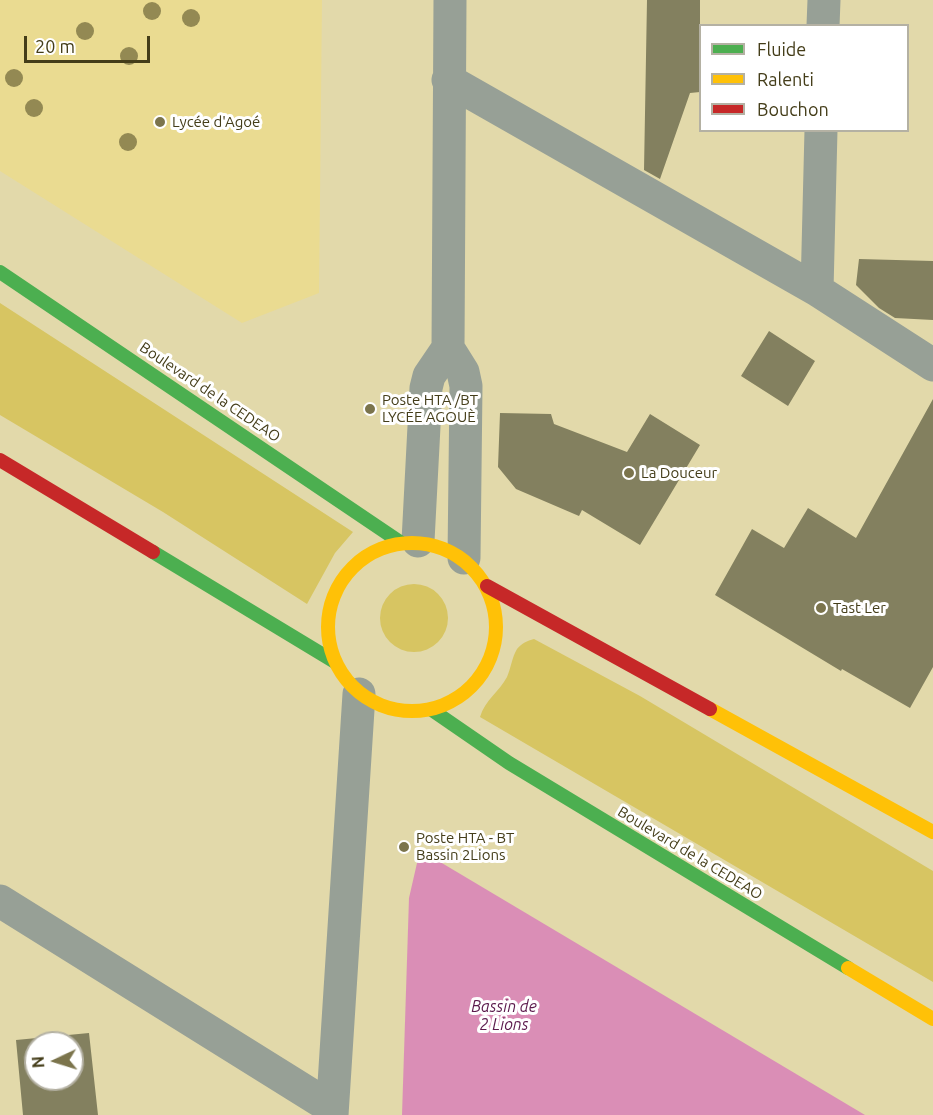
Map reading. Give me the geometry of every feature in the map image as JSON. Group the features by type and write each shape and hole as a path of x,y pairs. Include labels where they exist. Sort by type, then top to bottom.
{"main road":[{"name":"Boulevard de la CEDEAO","path":"0,272 409,542"},
{"path":"0,460 335,662 359,694 394,711 432,710 467,692 490,662 498,624 487,586"},
{"path":"335,662 327,623 337,585 364,556 409,542 443,547 464,558 487,586 933,832"},
{"name":"Boulevard de la CEDEAO","path":"432,710 509,763 933,1019"}],"street":[{"path":"450,0 448,348 463,372 466,386 464,558"},
{"path":"823,24 824,0"},
{"path":"448,80 817,290 933,365"},
{"path":"817,290 821,132"},
{"path":"409,542 426,388 429,376 448,348"},
{"path":"0,901 332,1111 359,694"}],"shaded area":[{"name":"Lycée d'Agoé","path":"0,0 322,0 319,293 242,323 0,171"},
{"path":"0,303 353,532 335,553 307,604 163,512 0,415"},
{"path":"407,584 421,584 433,589 443,599 448,618 443,637 433,647 421,652 407,652 395,647 385,637 380,625 380,611 385,599 395,589"},
{"path":"534,639 640,696 933,871 933,982 480,717 485,706 507,677 517,649 525,642"}],"water":[{"name":"Bassin de 2 Lions","path":"420,850 865,1115 402,1115 409,898"}],"building":[{"path":"647,0 700,0 699,92 690,93 660,179 644,170"},
{"path":"859,259 933,261 933,320 895,318 879,308 856,285"},
{"path":"769,331 815,361 788,406 741,376"},
{"path":"933,399 933,667 910,708 842,669 841,671 715,595 752,529 784,548 808,508 856,538"},
{"path":"500,413 551,414 554,424 627,452 650,414 700,445 640,545 582,510 579,516 516,489 498,467"},
{"path":"84,1033 89,1033 98,1115 23,1115 16,1040 24,1039 24,1091 84,1091"}],"traffic: fast":[{"path":"0,272 400,542"},
{"path":"153,552 335,662"},
{"path":"432,710 509,763 848,968"}],"traffic: slow":[{"path":"412,543 428,544 444,549 472,567 490,595 495,611 496,627 495,643 490,659 472,687 444,705 428,710 412,711 396,710 380,705 352,687 334,659 329,643 328,627 329,611 334,595 352,567 380,549 396,544 412,543"},
{"path":"710,709 933,832"},
{"path":"848,968 933,1019"}],"traffic: jam":[{"path":"0,460 153,552"},
{"path":"487,586 710,709"}],"place":[{"name":"Lycée d'Agoé","path":"160,122"},
{"name":"Poste HTA /BT LYCÉE AGOUÈ","path":"370,409"},
{"name":"La Douceur","path":"629,473"},
{"name":"Tast Ler","path":"821,608"},
{"name":"Poste HTA - BT Bassin 2Lions","path":"404,847"}]}
